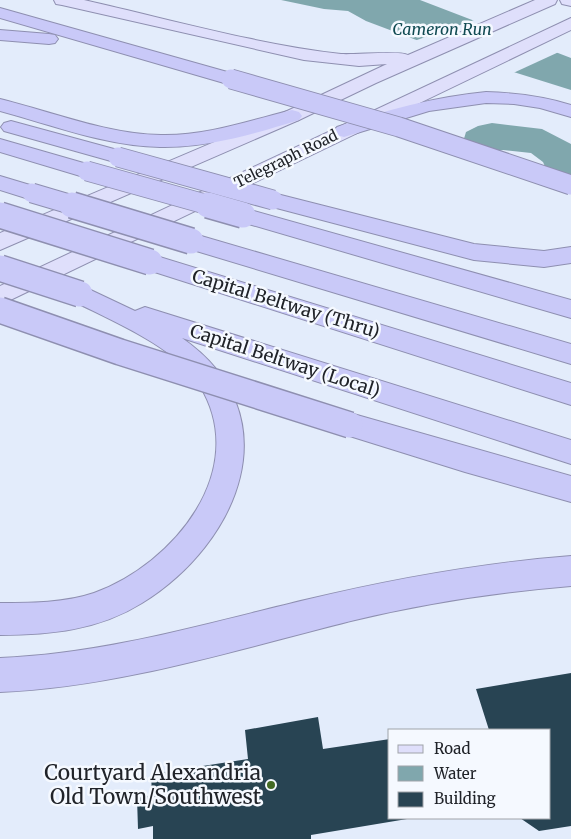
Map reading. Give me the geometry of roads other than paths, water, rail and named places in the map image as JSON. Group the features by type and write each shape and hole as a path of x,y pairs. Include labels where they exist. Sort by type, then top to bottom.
{"highway":[{"path":"0,13 399,127 571,185"},
{"path":"0,35 47,39 91,46 231,79"},
{"path":"344,131 384,117 436,104 498,96 535,100 571,111"},
{"path":"0,105 111,134 159,141 195,139 258,127 292,116"},
{"path":"0,124 273,200 474,252 544,259 571,255"},
{"path":"0,146 571,309"},
{"name":"Capital Beltway (Thru)","path":"0,183 571,354"},
{"name":"Capital Beltway (Thru)","path":"0,215 571,394"},
{"name":"Capital Beltway (Local)","path":"0,268 259,354 571,452"},
{"path":"0,619 64,615 97,608 130,593 158,575 177,559 205,525 216,505 228,470 231,449 226,410 208,377 174,346 80,294"},
{"path":"0,310 120,352 350,425 465,460 571,489"},
{"path":"0,675 83,667 180,647 431,587 526,573 571,571"}],"main road":[{"path":"62,0 258,46 331,59 377,60 426,53"},
{"path":"0,242 292,116 532,4"},
{"name":"Telegraph Road","path":"0,296 571,23"}],"water":[{"name":"Cameron Run","path":"281,0 420,0 571,58 571,90 443,50 366,21 348,11 324,9"},
{"path":"492,123 542,129 571,144 571,183 548,173 543,162 531,153 503,150 491,152 463,142 466,132 478,126"}],"place":[{"name":"Courtyard Alexandria Old Town/Southwest","path":"271,785"}]}
